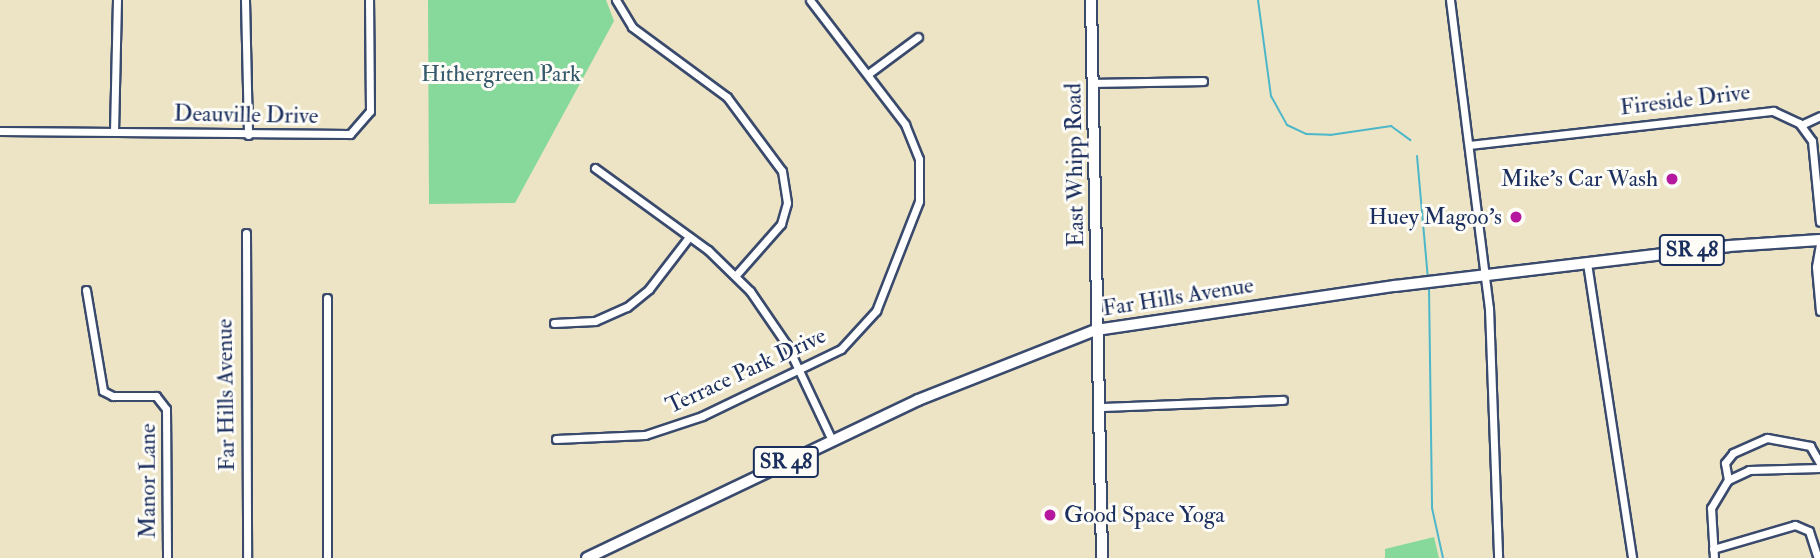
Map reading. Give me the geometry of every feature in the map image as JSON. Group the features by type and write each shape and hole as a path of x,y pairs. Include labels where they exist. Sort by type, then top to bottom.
{"main road":[{"name":"East Whipp Road","path":"1091,0 1102,558"},
{"name":"Far Hills Avenue","path":"587,558 832,440 991,369 1096,330 1423,283 1742,244 1820,242"}],"street":[{"path":"114,132 117,0"},
{"path":"245,0 248,135"},
{"name":"Deauville Drive","path":"0,131 340,136 363,123 371,100 369,0"},
{"path":"616,0 632,27 727,97 782,171 787,202 781,224 736,275"},
{"name":"Terrace Park Drive","path":"556,439 613,438 661,431 841,349 870,321 919,201 921,171 911,135 868,74 810,0"},
{"path":"1450,0 1485,276 1498,558"},
{"path":"868,74 918,37"},
{"path":"1093,83 1203,81"},
{"name":"Fireside Drive","path":"1469,145 1765,110 1781,113 1801,125"},
{"path":"1820,116 1801,125 1814,147 1820,222"},
{"path":"595,168 736,275 776,326 832,440"},
{"name":"Far Hills Avenue","path":"246,233 247,558"},
{"path":"554,323 595,321 626,307 649,289 689,237"},
{"path":"1820,242 1816,267 1820,311"},
{"path":"1587,263 1633,558"},
{"name":"Manor Lane","path":"86,290 103,391 113,396 156,397 166,409 167,558"},
{"path":"327,298 327,558"},
{"path":"1100,407 1283,400"},
{"path":"1714,558 1712,508 1728,480 1749,470 1820,466 1818,453 1801,442 1767,438 1733,453 1725,463 1728,480"},
{"path":"1713,549 1795,525 1808,531 1818,558"}],"green space":[{"name":"Hithergreen Park","path":"428,0 606,0 614,21 515,203 429,204"},
{"path":"1434,537 1439,558 1385,558 1385,549"}],"waterway":[{"path":"1258,0 1271,96 1287,125 1306,134 1330,135 1391,126 1410,140"},
{"path":"1417,156 1428,279"},
{"path":"1429,288 1432,508 1443,558"}],"place":[{"name":"Mike's Car Wash","path":"1672,179"},
{"name":"Huey Magoo's","path":"1516,217"},
{"name":"Good Space Yoga","path":"1050,515"}]}
